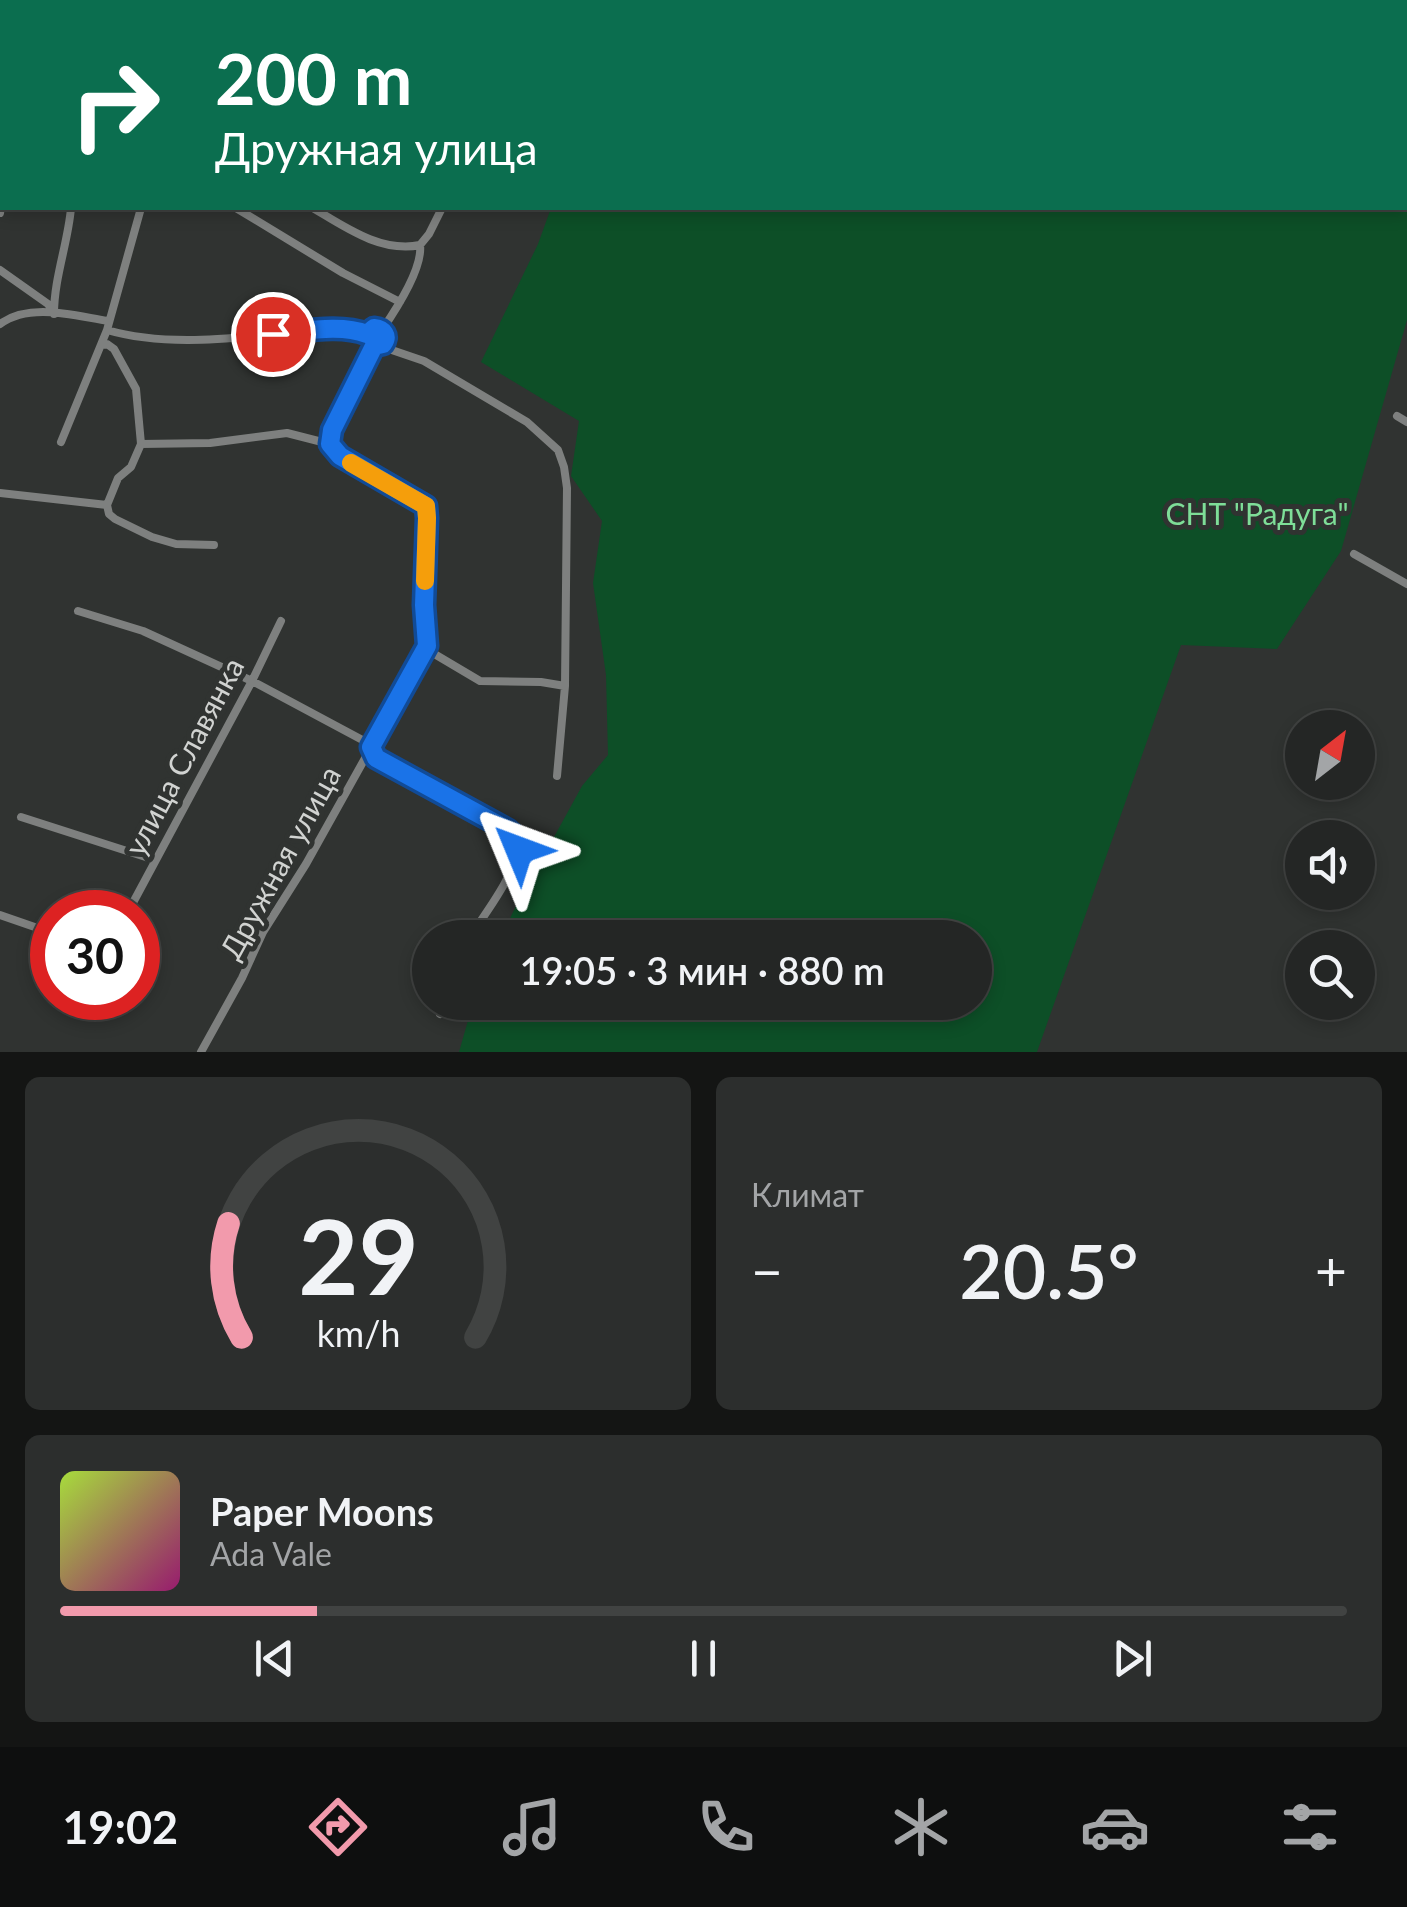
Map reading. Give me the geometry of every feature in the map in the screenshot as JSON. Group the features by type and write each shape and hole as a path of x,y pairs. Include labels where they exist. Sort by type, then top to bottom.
{"street":[{"path":"54,314 71,210"},
{"path":"61,442 102,344 140,210"},
{"path":"239,210 343,274 400,302"},
{"path":"316,210 379,243 420,245"},
{"path":"382,330 400,302 420,256 420,245 441,210"},
{"path":"0,270 48,304 54,314"},
{"path":"0,324 21,314 54,314 108,325 120,334 154,338 213,340 333,329 367,334"},
{"path":"367,334 374,328 382,330"},
{"path":"141,444 210,443 287,433 330,444 332,430 377,346 386,340 382,330"},
{"path":"367,334 368,342 424,361 505,407 558,450 567,488 564,722 557,776"},
{"path":"102,344 114,349 136,389 141,444 131,467 118,478 107,505 109,514 152,537 176,544 214,545"},
{"path":"1396,416 1407,422"},
{"name":"Дружная улица","path":"201,1052 263,932 306,864 426,649 426,506 340,456 330,444"},
{"path":"0,492 107,505"},
{"path":"1354,554 1407,584"},
{"path":"78,611 143,631 252,681 368,743 376,758 514,834 519,843 516,858 482,920"},
{"name":"улица Славянка","path":"139,890 281,621"},
{"path":"426,649 480,682 565,686"},
{"path":"21,817 155,860"},
{"path":"0,916 30,925"}],"green space":[{"name":"СНТ \"Радуга\"","path":"550,210 1407,210 1407,320 1341,551 1277,649 1181,645 1037,1052 459,1052 468,1020 992,1020 992,920 509,920 582,786 608,755 606,675 593,583 602,521 571,476 579,421 481,362"}],"slow traffic":[{"path":"351,463 426,506 425,581"}],"route":[{"path":"273,334 333,329 367,334 374,328 385,333 386,340 374,346 332,430 330,444 340,456 426,506 427,646 371,747 376,758 514,834 519,850"}]}
